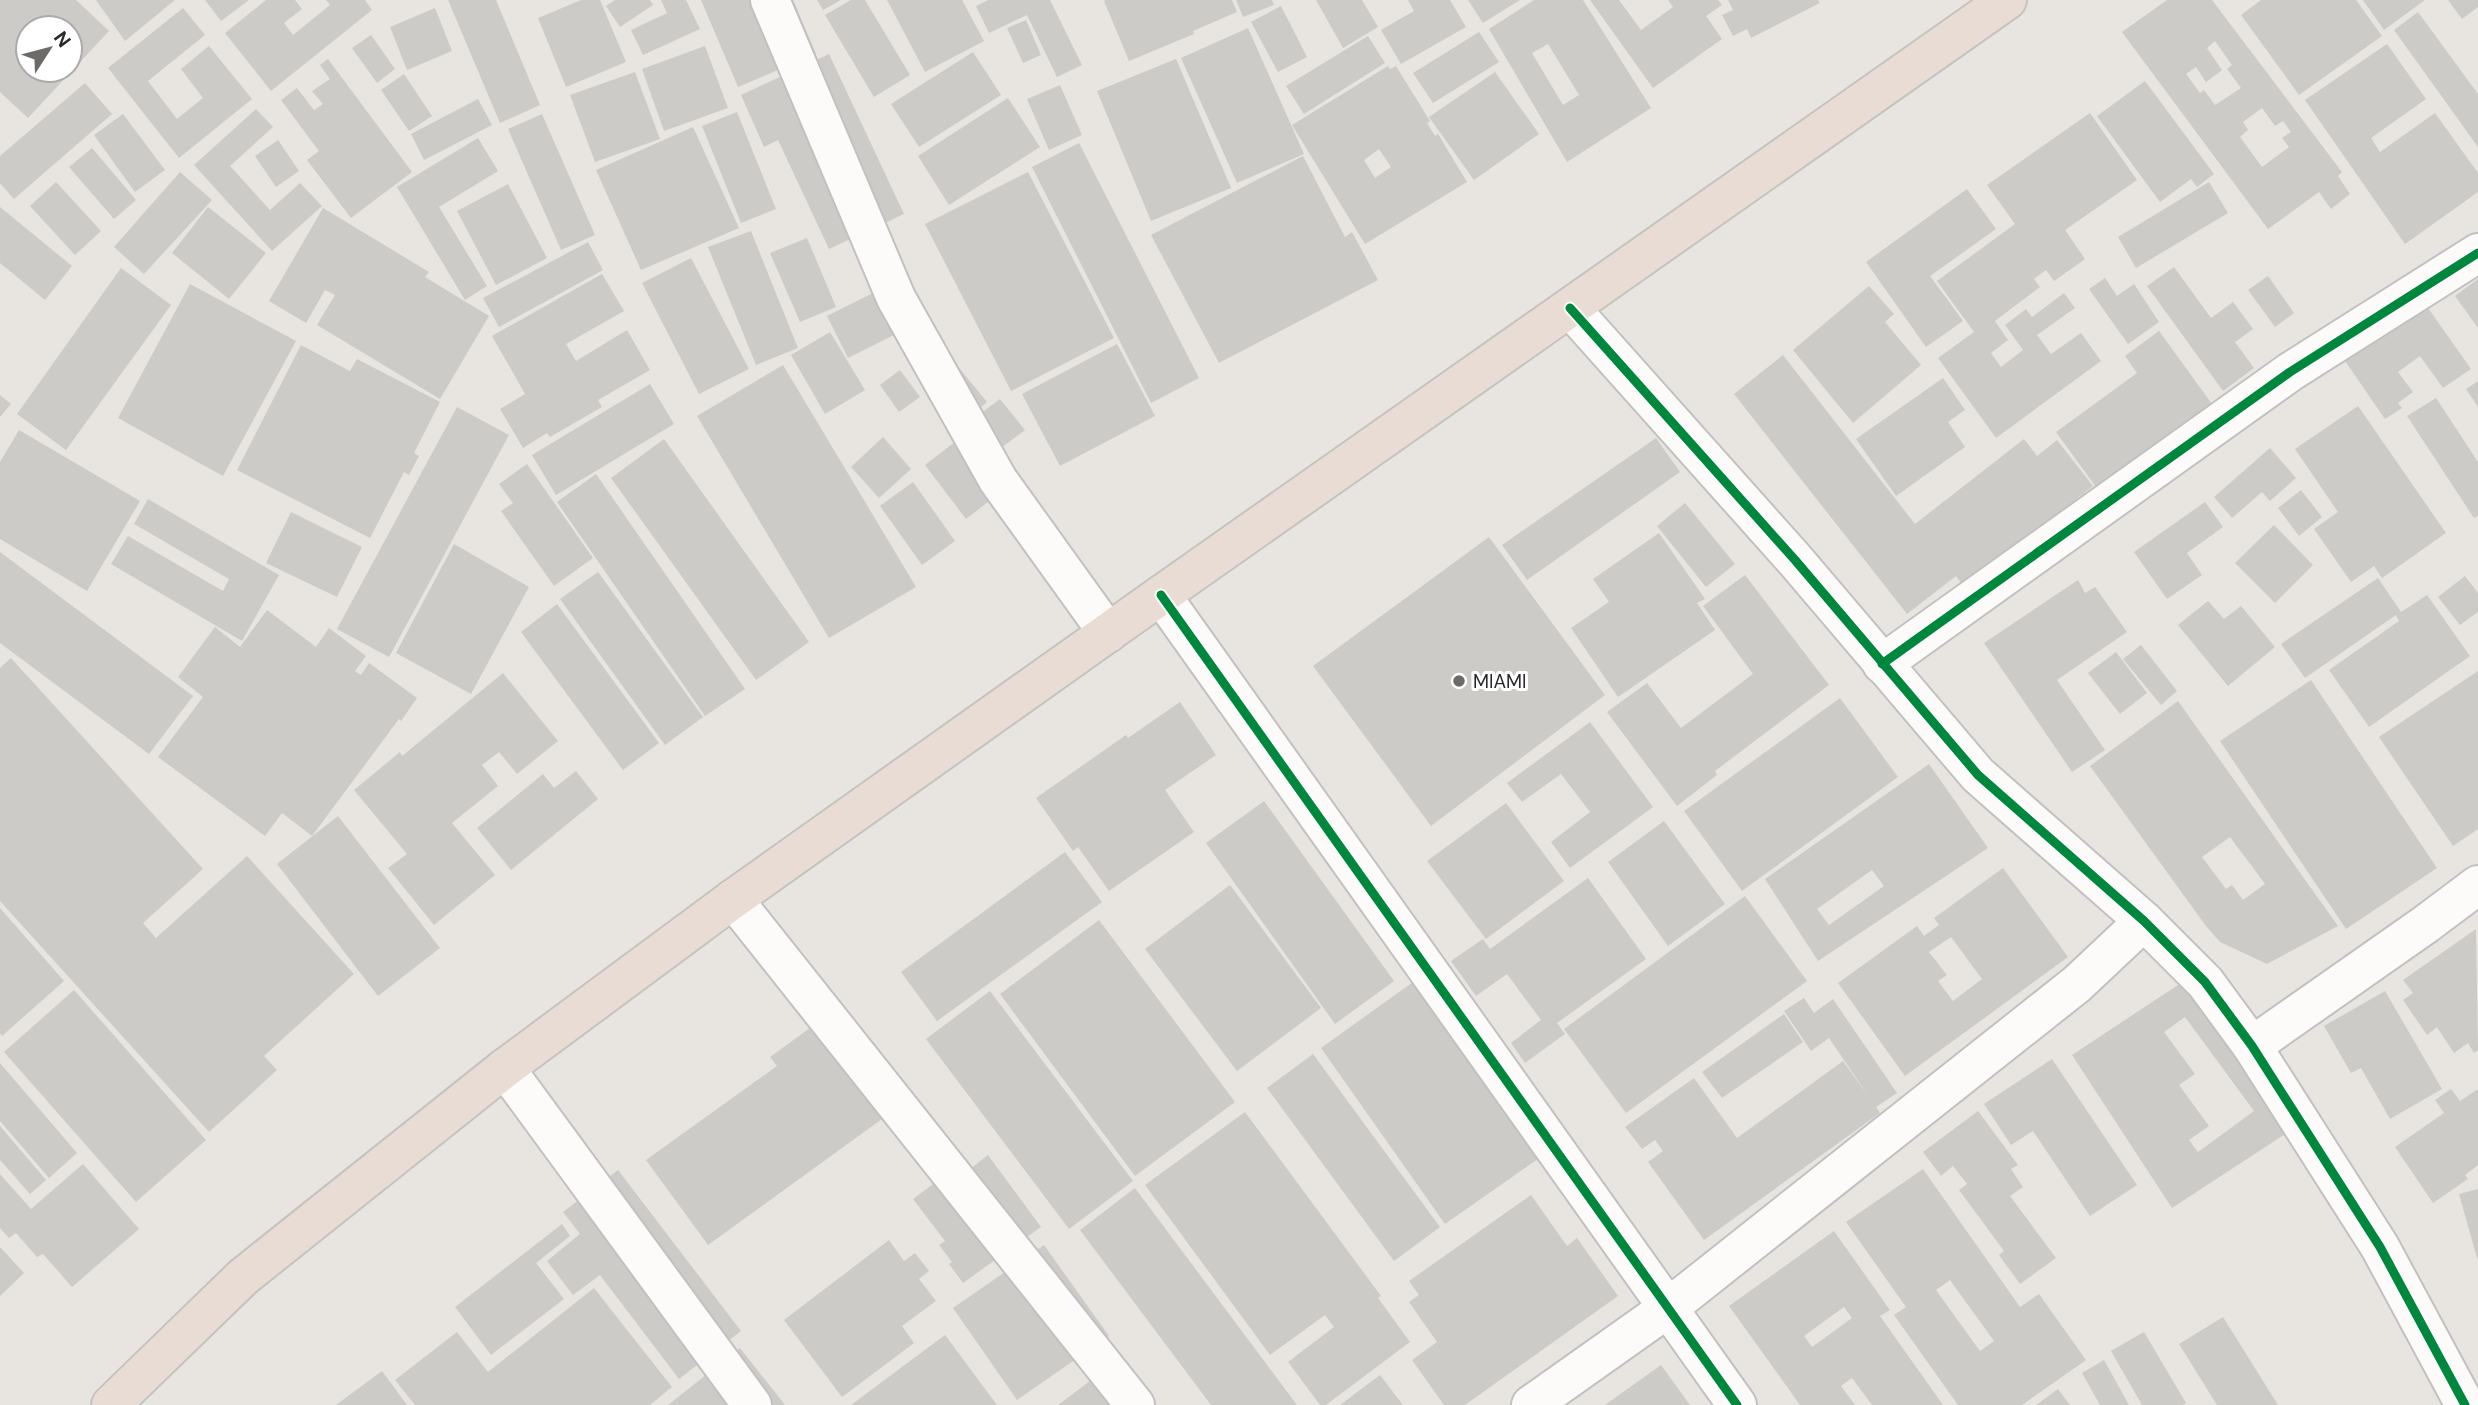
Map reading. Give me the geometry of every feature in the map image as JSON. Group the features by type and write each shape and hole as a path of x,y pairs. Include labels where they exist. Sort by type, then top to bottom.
{"highway":[{"path":"111,1405 243,1277 505,1068 733,899 2007,0"}],"street":[{"path":"770,0 896,298 998,480 1108,633"},
{"path":"1882,664 2290,372 2478,253"},
{"path":"1570,308 1795,560 1978,775 2144,921 2205,982 2252,1046 2380,1247 2465,1405"},
{"path":"1161,595 1737,1405"},
{"path":"2252,1046 2478,885"},
{"path":"733,899 1135,1405"},
{"path":"1531,1405 1668,1308 2077,984 2144,921"},
{"path":"505,1068 752,1405"}],"building":[{"path":"0,0 76,0 109,31 84,58 84,14 14,14 14,84 60,84 28,118 0,92"},
{"path":"96,0 175,0 125,41"},
{"path":"205,0 249,0 221,21"},
{"path":"266,0 295,0 302,9 284,23 293,35 330,5 326,0 365,0 372,10 271,91 225,33"},
{"path":"448,0 496,0 540,105 500,123"},
{"path":"581,0 600,0 626,62 566,87 538,18"},
{"path":"615,0 650,0 653,5 620,27 606,6"},
{"path":"661,0 686,0 700,29 643,55 631,30 667,13"},
{"path":"701,0 793,0 816,54 738,87"},
{"path":"817,0 841,0 823,10"},
{"path":"851,0 865,0 910,75 874,97 825,15"},
{"path":"887,0 962,0 984,41 925,72"},
{"path":"988,0 1050,0 1082,65 1057,77 1027,15 989,33 976,6"},
{"path":"1232,0 1237,12 1193,31 1194,34 1129,61 1104,1"},
{"path":"1236,0 1272,0 1274,5 1243,17"},
{"path":"1316,0 1362,0 1378,27 1343,48"},
{"path":"1408,0 1450,0 1466,27 1401,64 1381,30 1414,11"},
{"path":"1468,0 1520,0 1483,23"},
{"path":"1534,0 1583,0 1651,108 1567,162 1489,29","holes":["1548,44 1579,95 1563,105 1532,53"]},
{"path":"1590,0 1619,0 1641,30 1673,7 1668,0 1718,0 1722,5 1706,16 1722,39 1653,88"},
{"path":"1728,0 1818,0 1820,3 1751,38 1747,29 1733,36 1722,15 1733,10"},
{"path":"2167,0 2212,0 2342,172 2338,176 2350,194 2331,209 2319,192 2268,229 2122,32","holes":["2215,41 2232,65 2227,69 2241,88 2215,105 2204,90 2200,93 2186,74 2196,67 2206,82 2222,70 2207,48","2262,108 2275,126 2283,121 2291,132 2282,138 2289,147 2262,167 2240,137 2248,130 2243,122"]},
{"path":"2261,0 2356,0 2382,36 2299,95 2241,15"},
{"path":"2363,0 2425,0 2384,30"},
{"path":"2448,0 2478,0 2478,7 2462,19"},
{"path":"1281,6 1307,57 1278,72 1251,22"},
{"path":"183,8 205,35 148,81 177,119 203,98 181,69 209,46 252,99 179,158 108,68"},
{"path":"435,8 452,51 407,70 390,27"},
{"path":"2418,12 2478,94 2478,147 2394,30"},
{"path":"1026,20 1041,55 1023,63 1007,28"},
{"path":"1248,28 1304,154 1237,183 1181,58"},
{"path":"1479,32 1499,62 1433,103 1413,73"},
{"path":"371,35 395,69 377,83 352,48"},
{"path":"1368,36 1385,63 1304,114 1286,86"},
{"path":"2387,44 2426,99 2371,138 2380,152 2435,113 2478,173 2478,192 2405,244 2305,100"},
{"path":"705,46 728,108 664,131 642,69"},
{"path":"973,52 1001,95 919,147 891,104"},
{"path":"829,54 904,214 829,249 778,140 764,147 741,95"},
{"path":"328,59 412,172 351,218 307,160 319,151 281,100 297,88 314,110 323,104 312,91 330,79 320,65"},
{"path":"1176,59 1231,188 1151,221 1097,91"},
{"path":"1388,66 1390,69 1396,66 1430,121 1427,123 1435,136 1438,134 1467,182 1365,244 1292,125","holes":["1379,149 1391,167 1375,178 1364,160"]},
{"path":"635,72 660,139 595,162 570,95"},
{"path":"1495,72 1539,134 1474,180 1429,117"},
{"path":"404,74 432,116 409,131 381,90"},
{"path":"2145,81 2214,174 2197,187 2191,179 2160,202 2097,116"},
{"path":"84,84 112,114 14,199 0,183 0,156"},
{"path":"1060,85 1082,135 1049,150 1027,99"},
{"path":"1008,98 1040,147 949,205 918,156"},
{"path":"478,99 492,125 424,160 411,134"},
{"path":"256,109 273,127 230,166 270,210 300,183 322,206 272,251 194,165"},
{"path":"737,112 776,209 741,223 702,126"},
{"path":"2090,113 2137,180 2065,230 2085,259 2054,281 2046,270 2034,279 2040,287 1995,321 2008,340 1991,353 2001,367 2023,350 2005,325 2026,309 2032,317 2064,293 2075,308 2037,335 2051,354 2081,333 2101,361 1996,438 1938,358 1974,332 1937,281 2015,224 1987,185"},
{"path":"123,114 165,170 135,192 94,135"},
{"path":"542,114 595,235 561,250 508,129"},
{"path":"693,127 739,228 641,270 596,170"},
{"path":"478,138 498,171 439,207 487,286 465,300 397,187"},
{"path":"278,140 299,171 276,187 255,156"},
{"path":"1079,143 1199,378 1151,403 1032,167"},
{"path":"92,148 136,200 114,219 69,167"},
{"path":"1303,156 1345,237 1352,232 1378,280 1219,363 1151,235"},
{"path":"180,172 212,200 144,274 114,247"},
{"path":"1028,172 1114,338 1011,391 925,224"},
{"path":"56,182 101,231 75,255 30,206"},
{"path":"2209,182 2228,213 2136,268 2118,237"},
{"path":"508,184 547,258 496,285 457,211"},
{"path":"1967,189 1996,229 1930,276 1963,321 1926,347 1866,262"},
{"path":"0,207 72,266 45,300 0,263"},
{"path":"208,207 266,253 229,299 172,253"},
{"path":"323,208 429,272 425,277 489,316 440,399 317,325 335,295 325,290 306,323 269,301"},
{"path":"751,231 798,348 756,365 708,247"},
{"path":"807,238 836,307 800,322 770,253"},
{"path":"588,242 603,270 499,327 483,298"},
{"path":"691,258 749,369 699,394 642,283"},
{"path":"2174,267 2211,318 2233,302 2253,329 2235,342 2254,368 2223,391 2147,286"},
{"path":"121,268 171,305 66,450 17,414"},
{"path":"602,274 624,311 566,344 576,361 627,330 650,370 598,400 602,407 550,437 547,433 523,448 500,409 525,394 492,336"},
{"path":"2268,276 2294,313 2275,327 2248,290"},
{"path":"2105,278 2117,296 2134,284 2159,322 2128,344 2089,289"},
{"path":"2478,279 2478,328 2455,296"},
{"path":"190,284 296,341 223,476 118,418"},
{"path":"1869,286 1894,314 1885,322 1921,365 1853,423 1793,350"},
{"path":"879,290 900,332 848,358 827,316"},
{"path":"2426,305 2471,369 2443,388 2420,356 2398,372 2413,392 2398,403 2402,408 2385,419 2345,361"},
{"path":"2159,331 2212,404 2096,487 2056,432 2137,373 2125,356"},
{"path":"830,332 865,390 825,414 791,355"},
{"path":"1117,344 1155,416 1060,466 1022,394"},
{"path":"301,345 350,371 357,359 440,402 414,453 419,456 409,475 404,472 370,538 237,470"},
{"path":"1783,355 1915,524 2024,439 2037,456 2057,440 2093,486 1964,587 1956,576 1907,614 1734,394"},
{"path":"783,365 916,587 829,638 697,416"},
{"path":"959,368 987,402 959,426 931,392"},
{"path":"900,370 920,397 899,412 880,385"},
{"path":"1943,378 1965,410 1948,422 1965,447 1896,496 1856,439"},
{"path":"2478,381 2478,407 2466,389"},
{"path":"650,384 674,424 556,495 532,455"},
{"path":"0,395 11,404 0,417"},
{"path":"2436,398 2478,462 2478,516 2474,518 2407,416"},
{"path":"1000,399 1025,430 989,457 1010,485 966,519 925,465 969,431 965,425"},
{"path":"2358,406 2446,533 2382,578 2374,566 2351,582 2314,529 2338,512 2295,449"},
{"path":"457,407 509,435 389,657 337,629"},
{"path":"19,430 140,501 87,591 0,539 0,462"},
{"path":"883,437 911,469 879,498 851,467"},
{"path":"1656,438 1680,472 1527,580 1502,545"},
{"path":"664,439 809,642 756,680 611,478"},
{"path":"2270,448 2296,478 2270,501 2262,492 2232,518 2214,497"},
{"path":"527,464 593,558 554,586 501,511 513,503 499,484"},
{"path":"596,474 745,689 705,716 557,502"},
{"path":"913,482 955,541 922,565 880,506"},
{"path":"2301,490 2322,517 2299,536 2278,508"},
{"path":"148,499 279,575 242,641 111,564 128,536 223,591 229,579 134,524"},
{"path":"2205,502 2223,527 2187,553 2202,575 2167,599 2134,552"},
{"path":"1685,503 1735,564 1706,587 1657,526"},
{"path":"291,512 362,547 337,597 266,563"},
{"path":"2274,525 2313,565 2275,603 2235,563"},
{"path":"1659,533 1705,599 1697,603 1715,630 1618,697 1571,628 1609,602 1593,579"},
{"name":"MIAMI","path":"1489,537 1605,695 1431,826 1313,666"},
{"path":"454,544 529,587 471,694 396,653"},
{"path":"0,552 193,696 149,754 0,643"},
{"path":"598,572 703,717 665,745 560,599"},
{"path":"1745,575 1829,685 1715,771 1717,775 1677,806 1607,712 1647,683 1681,728 1753,674 1703,606"},
{"path":"2465,576 2478,593 2478,612 2460,625 2438,597"},
{"path":"2378,578 2401,612 2427,595 2470,656 2369,727 2329,670 2399,621 2396,615 2305,678 2281,644"},
{"path":"2078,580 2085,593 2095,587 2127,632 2057,680 2105,750 2072,772 1984,643"},
{"path":"2208,601 2224,619 2241,606 2275,647 2228,686 2178,625"},
{"path":"557,604 659,743 623,770 521,632"},
{"path":"267,610 316,647 329,628 366,656 355,671 361,675 369,663 417,698 312,836 282,813 265,836 158,757 203,697 178,677 215,627 240,647"},
{"path":"2141,645 2177,691 2161,705 2123,659"},
{"path":"2116,652 2147,693 2120,714 2088,673"},
{"path":"11,658 203,869 143,923 156,938 247,856 354,974 264,1056 277,1070 209,1132 0,901 0,668"},
{"path":"2478,671 2478,829 2453,846 2379,737"},
{"path":"503,673 558,741 517,774 499,752 482,765 498,786 452,823 495,875 434,925 388,868 407,854 354,790 400,752 402,756"},
{"path":"2311,680 2437,868 2346,929 2220,741"},
{"path":"1840,698 1898,777 1742,891 1684,811"},
{"path":"2178,701 2338,926 2267,964 2220,942 2090,766","holes":["2230,837 2265,884 2243,900 2232,885 2226,889 2202,857"]},
{"path":"1180,702 1216,755 1165,790 1194,832 1109,891 1078,847 1073,851 1036,798 1126,735 1128,738"},
{"path":"1590,722 1653,807 1570,868 1551,842 1590,812 1561,774 1522,802 1507,783"},
{"path":"1929,764 1988,848 1818,961 1765,879","holes":["1872,870 1884,886 1829,925 1817,909"]},
{"path":"576,771 598,799 511,870 477,828 543,774 554,788"},
{"path":"1264,801 1394,981 1335,1024 1206,843"},
{"path":"1506,803 1564,881 1486,939 1427,861"},
{"path":"338,816 440,948 378,996 277,864"},
{"path":"1664,821 1725,904 1668,946 1608,862"},
{"path":"1065,852 1102,902 937,1021 901,972"},
{"path":"2003,868 2068,957 1905,1076 1838,983 1917,926 1924,936 1939,925 1934,918","holes":["1951,937 1982,979 1953,1001 1938,981 1947,975 1929,952"]},
{"path":"1588,878 1646,959 1557,1023 1565,1034 1525,1063 1511,1043 1541,1020 1507,974 1476,996 1451,961 1483,939 1490,949"},
{"path":"1230,885 1321,1008 1237,1071 1145,949"},
{"path":"1745,896 1807,981 1626,1113 1564,1029"},
{"path":"0,908 64,981 2,1036 0,1033"},
{"path":"1099,920 1235,1102 1135,1176 1000,994"},
{"path":"2476,929 2478,1050 2474,1053 2468,1043 2454,1053 2437,1027 2427,1035 2403,1000 2413,993 2403,980"},
{"path":"2193,975 2293,1129 2172,1208 2072,1055","holes":["2185,1017 2254,1111 2198,1152 2189,1140 2209,1126 2179,1085 2195,1074 2164,1032"]},
{"path":"1420,977 1545,1154 1445,1224 1321,1048"},
{"path":"74,990 206,1140 136,1202 4,1052"},
{"path":"990,991 1133,1181 1069,1229 926,1039"},
{"path":"2385,991 2442,1089 2390,1119 2361,1068 2351,1073 2324,1026"},
{"path":"1804,998 1814,1013 1833,999 1897,1093 1876,1107 1880,1113 1704,1240 1648,1162 1663,1151 1655,1140 1642,1149 1625,1127 1694,1078 1737,1138 1843,1061 1869,1097 1829,1038 1811,1051 1784,1011"},
{"path":"1784,1014 1803,1042 1722,1098 1702,1072"},
{"path":"825,1017 893,1111 708,1245 646,1160 777,1066 770,1057"},
{"path":"1313,1054 1440,1227 1394,1261 1267,1088"},
{"path":"2052,1059 2137,1185 2090,1216 2033,1131 2011,1145 1984,1104"},
{"path":"0,1063 77,1153 49,1178 0,1121"},
{"path":"2451,1089 2460,1101 2478,1089 2478,1165 2465,1175 2468,1179 2433,1203 2395,1147 2444,1113 2435,1100"},
{"path":"1978,1111 2018,1165 2011,1169 2023,1187 2010,1196 2056,1258 2020,1284 1999,1255 2004,1251 1959,1190 1967,1184 1953,1166 1941,1176 1923,1152"},
{"path":"1245,1112 1381,1296 1378,1298 1410,1342 1326,1405 1320,1405 1288,1362 1334,1327 1325,1315 1270,1355 1145,1185"},
{"path":"0,1126 46,1180 30,1194 0,1160"},
{"path":"988,1155 1041,1227 963,1283 939,1245 945,1241 913,1199 959,1165 965,1173"},
{"path":"83,1164 139,1229 72,1287 43,1254 37,1257 16,1233 9,1238 0,1228 0,1174 31,1209"},
{"path":"1923,1169 2020,1307 2039,1294 2086,1360 2022,1405 1958,1405 1894,1315 1906,1307 1846,1222","holes":["1950,1280 1994,1341 1980,1351 1936,1290"]},
{"path":"618,1170 741,1331 679,1379 600,1275 573,1295 547,1261 580,1234 563,1212"},
{"path":"1135,1188 1297,1405 1211,1405 1080,1230"},
{"path":"2478,1189 2478,1258 2477,1258 2459,1194"},
{"path":"1531,1195 1567,1246 1577,1238 1618,1296 1465,1405 1444,1405 1412,1360 1437,1342 1409,1302 1419,1295 1409,1281"},
{"path":"562,1224 570,1236 536,1263 564,1299 491,1355 455,1307"},
{"path":"1834,1231 1890,1310 1880,1316 1943,1405 1872,1405 1852,1378 1841,1386 1855,1405 1800,1405 1729,1306","holes":["1844,1307 1852,1318 1812,1347 1804,1336"]},
{"path":"889,1240 904,1261 915,1253 929,1271 919,1279 936,1301 902,1326 914,1343 842,1397 784,1320"},
{"path":"1044,1245 1109,1336 1017,1400 953,1308"},
{"path":"0,1247 24,1273 0,1296"},
{"path":"594,1288 672,1387 650,1405 415,1405 395,1380 457,1332 488,1372"},
{"path":"2223,1317 2278,1405 2217,1405 2179,1344"},
{"path":"2144,1332 2186,1403 2183,1405 2142,1405 2111,1351"},
{"path":"945,1335 997,1405 851,1405"},
{"path":"740,1348 785,1405 668,1405"},
{"path":"2104,1360 2129,1405 2100,1405 2082,1373"},
{"path":"1661,1365 1690,1405 1605,1405"},
{"path":"382,1371 407,1405 336,1405"},
{"path":"1098,1375 1120,1405 1058,1405"},
{"path":"1380,1375 1403,1405 1340,1405"},
{"path":"2058,1389 2070,1405 2036,1405"}],"cycle path":[{"path":"1882,664 2290,372 2478,253"},
{"path":"1570,308 1795,560 1978,775 2144,921 2205,982 2252,1046 2380,1247 2465,1405"},
{"path":"1161,595 1737,1405"}],"place":[{"name":"MIAMI","path":"1459,681"}]}
